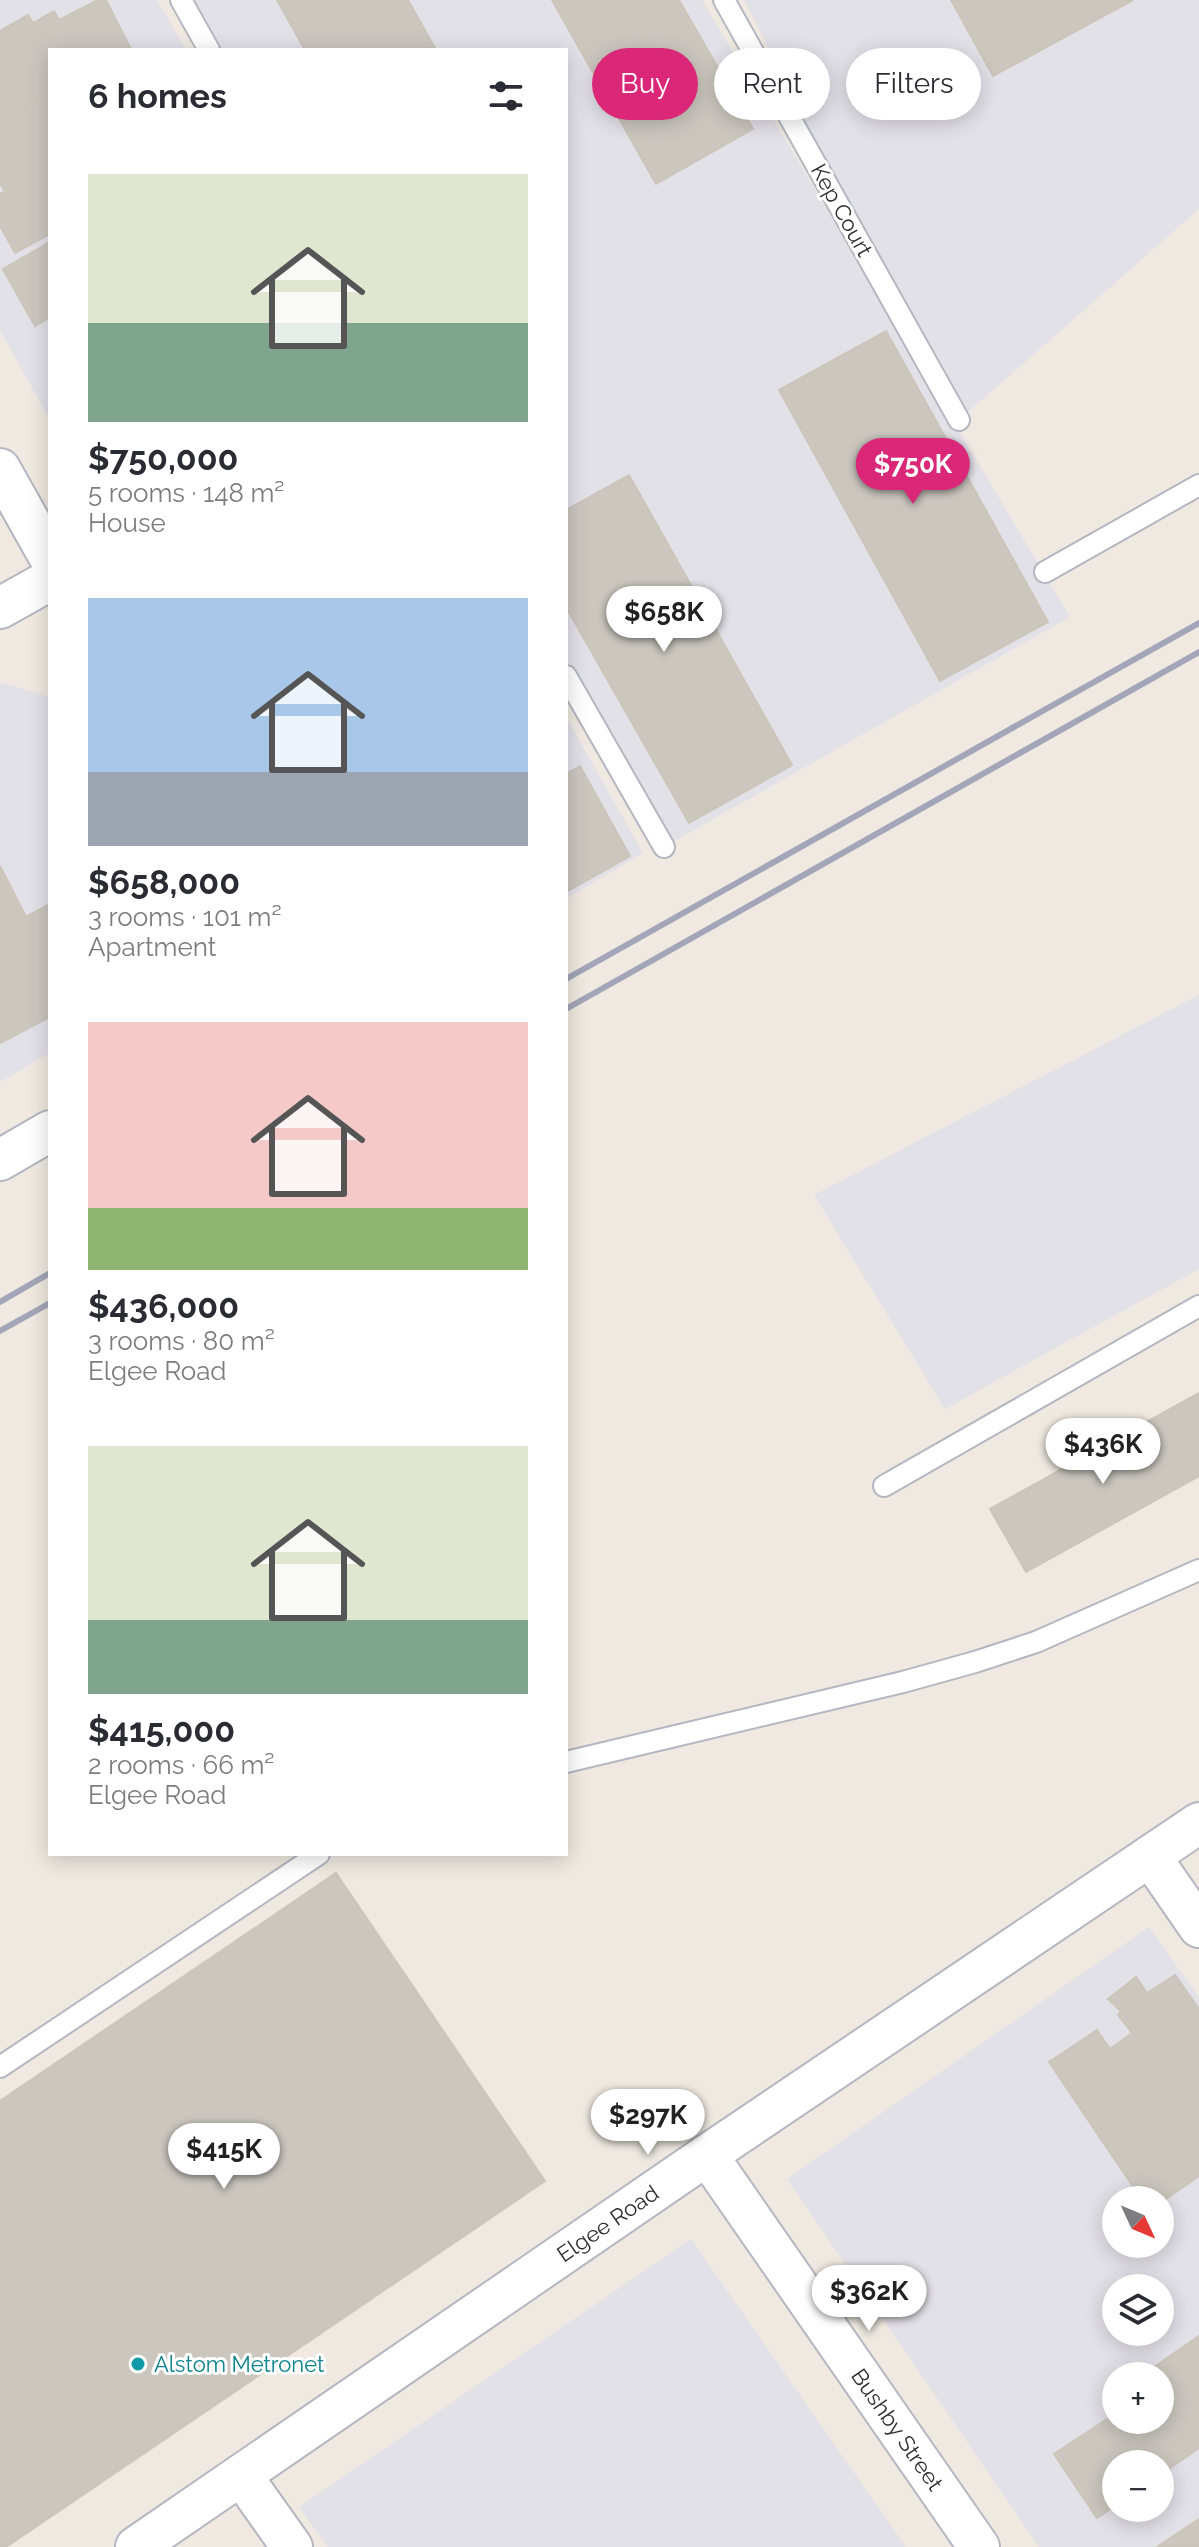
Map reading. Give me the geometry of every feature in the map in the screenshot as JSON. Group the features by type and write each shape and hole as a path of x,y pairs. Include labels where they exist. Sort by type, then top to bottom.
{"street":[{"path":"0,469 48,554"},
{"path":"0,608 48,581"},
{"path":"0,1160 48,1132"},
{"name":"Elgee Road","path":"136,2547 707,2155 1199,1823"},
{"path":"1150,1856 1199,1927"},
{"name":"Bushby Street","path":"707,2155 979,2547"},
{"path":"241,2475 292,2547"}],"lane":[{"path":"181,0 208,48"},
{"name":"Kep Court","path":"724,0 959,420"},
{"path":"1045,572 1199,485"},
{"path":"568,679 664,847"},
{"path":"884,1486 1199,1306"},
{"path":"568,1762 975,1662 1036,1642 1199,1570"},
{"path":"0,2067 316,1856"}],"shaded area":[{"path":"0,0 157,0 185,48 48,48 48,416 0,330"},
{"path":"181,0 702,0 731,48 714,48 714,120 774,120 1070,617 664,847 568,679 568,48 209,48"},
{"path":"744,0 1199,0 1199,209 959,420 805,120 830,120 830,48 769,48"},
{"path":"0,682 48,696 48,1054 0,1082"},
{"path":"568,721 643,853 568,898"},
{"path":"1199,995 1199,1269 945,1409 814,1195"},
{"path":"1149,1927 1199,1997 1199,2547 1039,2547 787,2179"},
{"path":"691,2239 906,2547 328,2547 299,2507"}],"building":[{"path":"98,0 106,0 130,47 48,48 48,93 0,121 0,31 28,15 33,23 54,11 59,20"},
{"path":"277,0 408,0 435,48 304,48"},
{"path":"552,0 679,0 714,61 714,120 748,120 753,129 656,184 620,120 698,120 698,48 592,48 592,71"},
{"path":"951,0 1133,0 993,76 981,54 981,48 978,48"},
{"path":"48,93 48,235 15,253 0,226 0,194 5,191 0,183 0,121"},
{"path":"48,243 48,318 35,326 3,269"},
{"path":"886,331 1048,622 940,681 779,390"},
{"path":"629,475 792,765 689,823 568,611 568,509"},
{"path":"580,766 630,856 568,891 568,773"},
{"path":"0,866 26,917 48,905 48,1018 0,1043"},
{"path":"1199,1393 1199,1476 1026,1572 990,1509"},
{"name":"Alstom Metronet","path":"336,1873 545,2181 6,2547 0,2547 0,2101"},
{"path":"1175,1975 1199,2009 1199,2176 1174,2193 1174,2186 1133,2186 1049,2062 1097,2030 1110,2049 1132,2033 1118,2015 1121,2011 1108,1999 1136,1977 1147,1993"},
{"path":"1199,2336 1199,2448 1174,2465 1174,2450 1102,2450 1102,2515 1097,2518 1054,2454 1102,2422 1102,2434 1174,2434 1174,2362 1161,2362"},
{"path":"1199,2519 1199,2547 1157,2547"}],"railway":[{"path":"568,978 1199,623"},
{"path":"568,1008 1199,652"},
{"path":"0,1302 48,1274"},
{"path":"0,1331 48,1304"}],"place":[{"name":"Alstom Metronet","path":"138,2364"}]}
